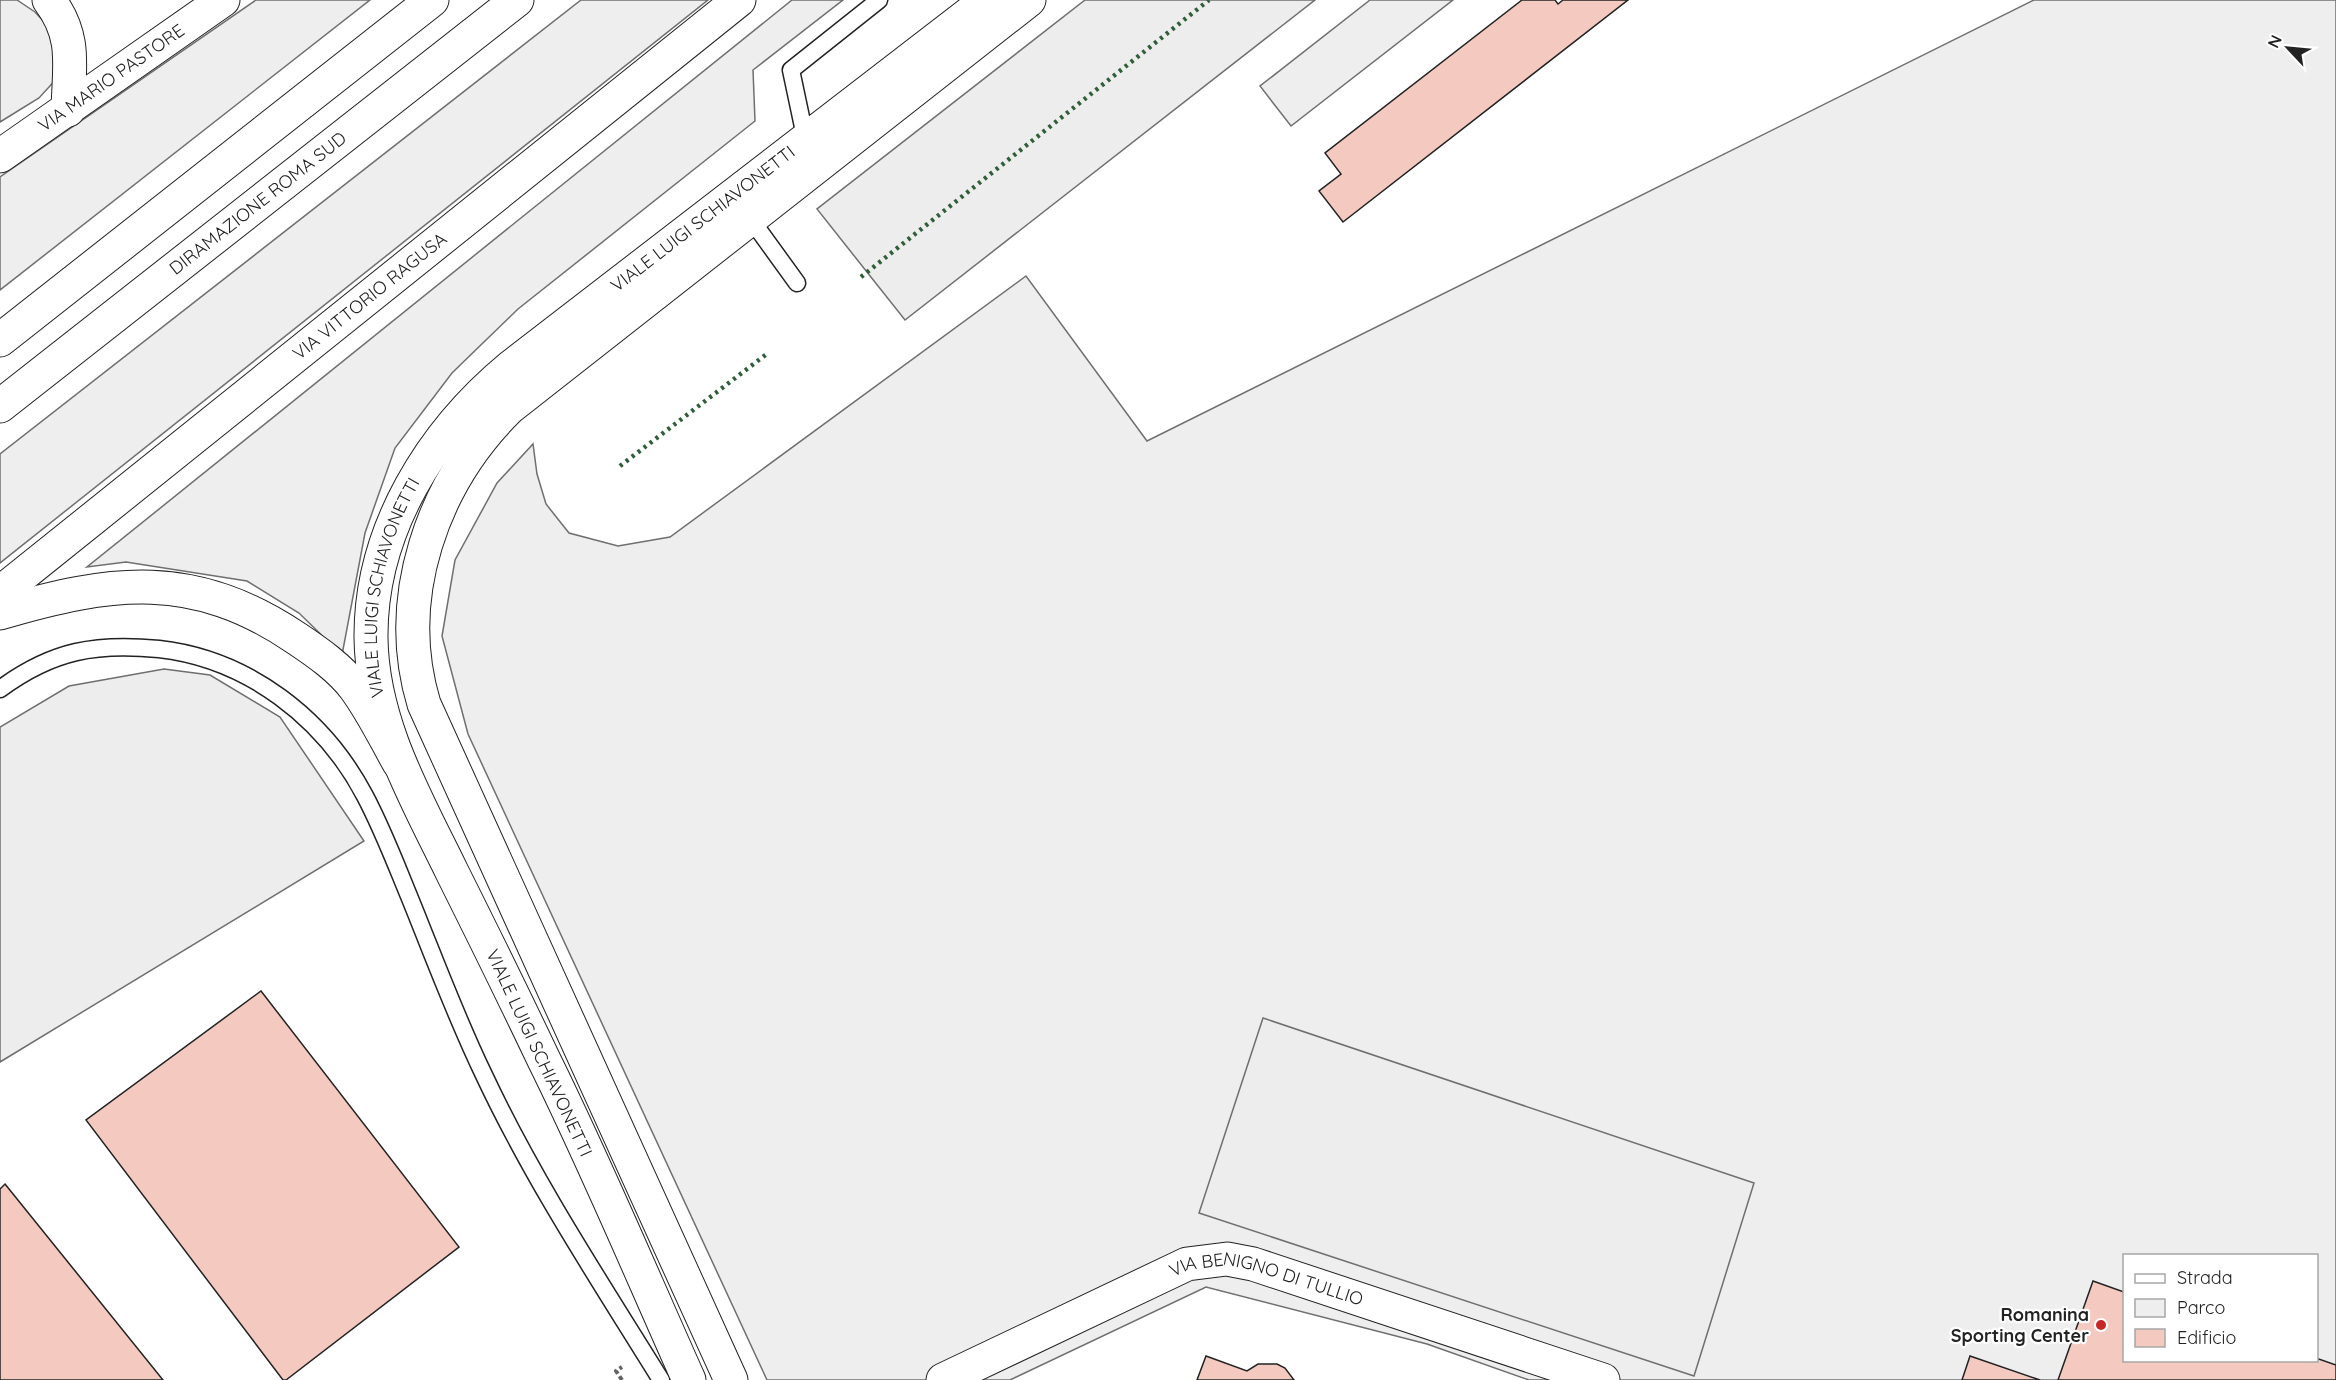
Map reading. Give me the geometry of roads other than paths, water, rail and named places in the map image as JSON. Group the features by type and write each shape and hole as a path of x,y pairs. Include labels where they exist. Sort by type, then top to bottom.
{"main road":[{"path":"49,0 65,24 70,50 68,110"},
{"name":"VIA MARIO PASTORE","path":"0,156 223,0"},
{"path":"0,340 432,0"},
{"name":"DIRAMAZIONE ROMA SUD","path":"0,406 517,0"},
{"name":"VIA VITTORIO RAGUSA","path":"0,593 739,0"},
{"name":"VIALE LUIGI SCHIAVONETTI","path":"689,1380 547,1065 399,763 376,688 371,638 376,591 387,543 407,494 432,450 466,407 512,366 987,0"},
{"name":"VIALE LUIGI SCHIAVONETTI","path":"731,1380 424,704 416,672 412,628 417,581 430,530 450,485 482,437 531,390 1029,0"},
{"path":"0,613 53,597 123,586 154,587 221,599 259,615 282,628 320,655 348,680 399,763"},
{"name":"VIA BENIGNO DI TULLIO","path":"943,1380 1187,1264 1227,1259 1264,1267 1603,1380"}],"lane":[{"path":"806,141 791,70 879,0"},
{"path":"750,218 797,283"},
{"path":"0,689 55,657 92,647 128,646 175,651 223,665 260,683 307,720 335,750 365,796 484,1075 536,1175 662,1380"}],"place":[{"name":"Romanina Sporting Center","path":"2101,1325"}]}
